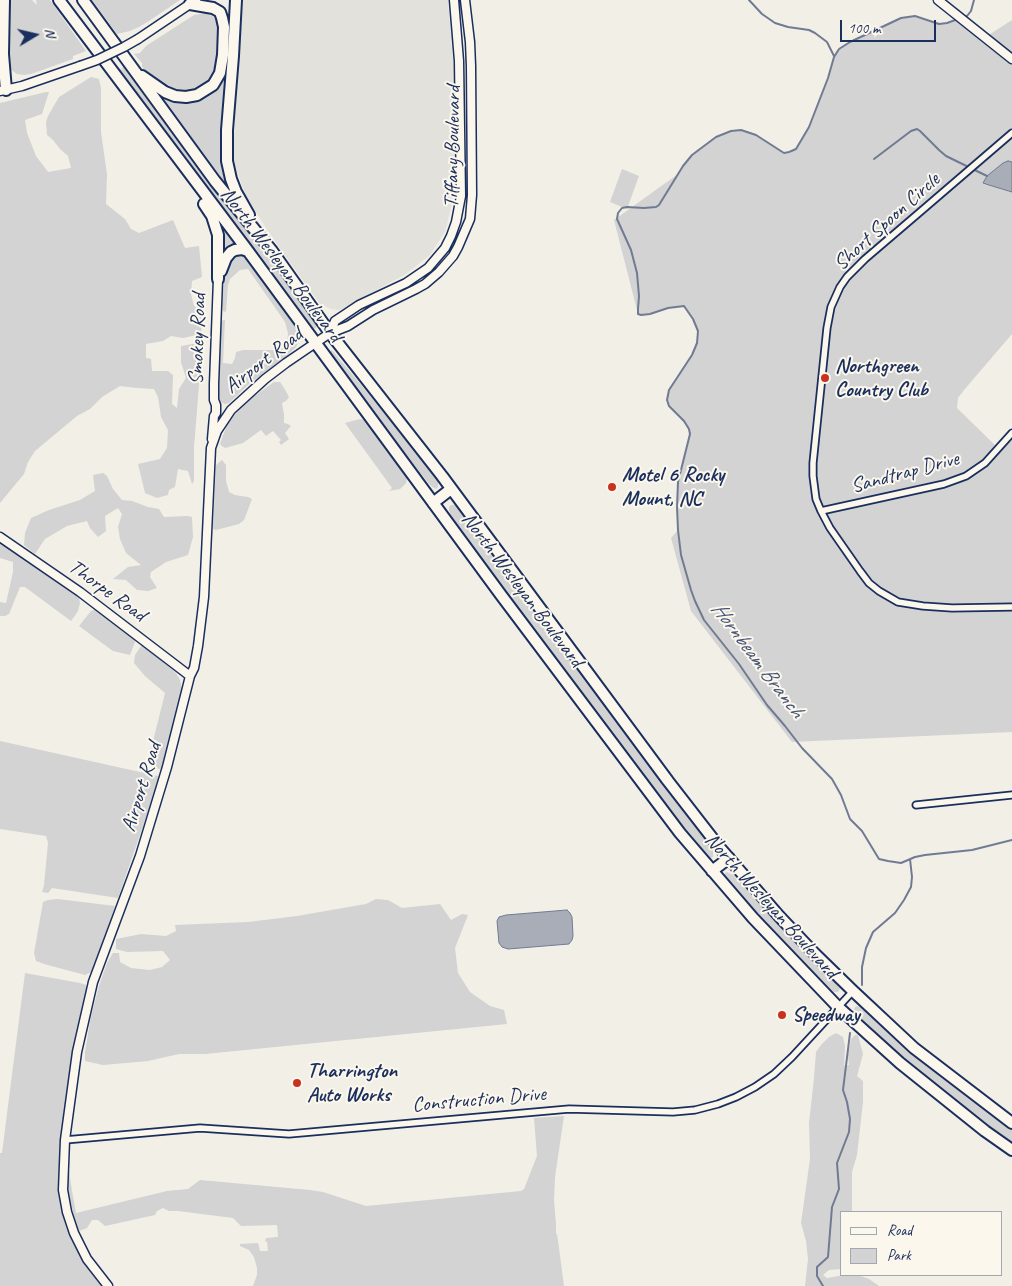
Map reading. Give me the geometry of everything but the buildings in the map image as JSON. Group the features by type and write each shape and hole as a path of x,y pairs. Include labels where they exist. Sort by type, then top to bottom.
{"highway":[{"path":"3,90 4,0"},
{"name":"North Wesleyan Boulevard","path":"83,0 215,181 276,256 330,333 452,489 668,781 729,858 814,953 914,1048 1012,1122"},
{"path":"229,0 232,7 231,30 233,46"},
{"path":"236,0 227,130 227,161 230,179 236,192 266,244"},
{"name":"North Wesleyan Boulevard","path":"60,2 248,251 433,503 675,826 712,871 753,918 838,1007 940,1096 1012,1150"},
{"path":"134,70 165,92 174,96 186,97 197,95 212,85 220,73 222,65 224,26 220,12 193,2"},
{"path":"172,152 212,216 218,235 218,280"},
{"path":"218,280 226,258 231,252 242,249 248,251"},
{"path":"433,503 452,489"},
{"path":"712,871 729,858"}],"main road":[{"name":"Tiffany Boulevard","path":"330,333 335,321 359,305 406,283 428,268 445,248 451,236 461,196 460,61 454,0"},
{"name":"Tiffany Boulevard","path":"330,333 348,326 373,310 425,284 453,256 467,228 472,195 472,123 470,42 465,0"},
{"path":"938,0 1012,59"},
{"path":"3,90 22,86 97,60 138,39 193,2"},
{"name":"Smokey Road","path":"211,448 214,416 216,413 214,400 218,280"},
{"name":"Airport Road","path":"108,1286 87,1259 74,1233 67,1212 63,1190 65,1140 77,1052 93,982 140,856 167,767 190,676 194,668 203,605 211,448 218,431 231,410 265,379 330,333"},
{"name":"Thorpe Road","path":"0,537 80,592 190,676"}],"street":[{"name":"Short Spoon Circle","path":"1012,133 865,259 848,277 835,297 827,328 813,463 814,489 821,511 830,528 869,583 888,598 910,605 938,608 1012,606"},
{"name":"Sandtrap Drive","path":"821,511 944,484 966,476 985,463 1012,433"},
{"path":"916,805 1012,795"},
{"name":"Construction Drive","path":"65,1140 200,1128 289,1134 569,1109 673,1112 695,1110 736,1097 755,1088 774,1074 853,991"}],"shaded area":[{"path":"241,0 448,0 454,71 454,169 452,204 445,232 430,255 406,274 340,310 331,309 320,304 276,243 246,197 233,159"},
{"path":"1008,161 1012,162 1012,192 983,183 987,176"},
{"path":"567,910 572,917 573,936 569,944 508,949 502,947 499,943 497,921 499,917"}],"green space":[{"path":"7,0 32,0 37,5 36,0 50,0 86,51 73,56 73,59 31,74 17,74 7,64"},
{"path":"92,0 180,0 139,27 117,34"},
{"path":"205,13 212,16 220,26 217,69 212,79 194,91 182,92 162,85 142,67 142,63 134,54 140,53 146,46 194,15"},
{"name":"Northgreen Country Club","path":"911,16 939,24 955,20 981,40 1012,20 1012,334 958,398 957,408 1001,451 1012,440 1012,732 792,742 691,611 671,538 678,530 678,482 690,434 687,426 669,406 667,400 669,390 692,355 697,343 698,331 693,319 684,306 668,308 650,314 638,314 614,220 678,174 697,150 716,137 730,131 741,130 756,135 784,153 796,149 809,127 834,57 839,49 897,19"},
{"path":"122,67 125,67 311,316 317,325 316,328 314,329 251,249 121,72 119,68 123,70"},
{"path":"91,77 99,79 101,88 101,132 107,174 106,204 125,219 131,229 139,233 173,220 185,248 199,246 202,277 192,281 191,294 194,306 203,312 201,334 183,338 171,336 163,341 146,344 146,358 151,359 152,371 168,371 173,375 172,404 177,408 179,389 186,378 181,362 181,346 198,343 202,348 194,447 194,481 192,484 188,471 178,469 175,487 169,490 168,495 157,498 145,493 138,464 160,459 167,448 168,430 161,417 158,397 154,389 120,386 102,397 90,409 77,416 35,451 28,462 24,474 0,503 0,103 49,92 42,114 25,120 27,133 36,156 48,172 71,168 68,156 47,135 46,122 59,97"},
{"path":"222,79 228,80 224,159 228,185 211,167 152,89 171,100 192,101 202,98 211,92"},
{"path":"622,169 639,176 627,209 610,202"},
{"path":"215,215 238,245 228,247 222,258"},
{"path":"241,255 246,256 295,322 299,341 296,347 284,359 249,384 229,403 225,404 217,398 221,323 223,320 225,320 223,363 232,364 236,352 243,350 274,350 287,344 288,333 285,322 248,269 240,270 230,279 226,312 223,311 225,271 230,260"},
{"path":"332,350 435,474 438,481 436,489 429,484 344,375 334,360 330,351"},
{"path":"274,382 280,382 289,397 282,403 284,423 291,426 285,433 289,439 281,445 279,442 281,440 273,431 266,436 261,430 243,443 225,448 222,446 220,444 227,425 240,408"},
{"path":"360,419 367,421 406,473 406,483 400,489 389,491 392,488 345,423"},
{"path":"222,460 226,465 226,481 229,492 252,499 244,520 239,524 216,530 213,529 213,524 216,465"},
{"path":"103,473 107,476 113,489 122,500 159,509 164,517 192,517 193,537 188,555 166,562 151,572 150,577 157,588 148,591 137,590 126,580 113,579 128,567 141,565 126,553 120,539 118,527 122,514 118,508 105,516 106,531 98,537 87,521 67,526 45,539 35,554 24,545 25,533 31,518 80,500 95,491 93,475"},
{"path":"451,505 460,508 704,835 713,851 713,857 706,857 694,843 606,728 458,528 449,510"},
{"path":"0,544 79,598 78,611 71,621 25,587 20,587 9,614 0,616 0,602 6,603 13,572 13,562 0,558"},
{"path":"96,609 135,639 130,655 113,651 79,626 91,611"},
{"path":"141,646 145,646 176,673 182,690 163,768 159,769 148,761 165,693 145,676 134,663 135,655"},
{"path":"0,741 158,776 159,780 118,898 52,888 48,893 42,892 48,843 46,836 0,829"},
{"path":"725,873 733,875 778,924 826,970 840,989 838,992 834,992 770,931 727,883"},
{"path":"58,899 115,906 95,965 91,972 85,975 36,961 34,953 43,902"},
{"path":"376,899 388,900 402,908 440,904 451,920 462,914 468,915 455,948 458,973 470,992 490,1006 504,1010 507,1024 205,1054 179,1054 148,1061 103,1065 85,1061 91,1016 107,963 113,953 119,953 120,962 131,968 150,970 162,967 170,960 163,951 127,952 116,949 116,939 141,934 166,936 176,931 175,925 248,922 297,916 366,904"},
{"path":"25,973 80,983 86,985 87,988 75,1042 61,1133 59,1187 67,1224 75,1245 103,1286 0,1286 0,1153 2,1153"},
{"path":"857,1006 922,1061 1012,1129 1012,1142 932,1084 876,1037 854,1009"},
{"path":"836,1033 843,1037 845,1046 844,1066 849,1065 848,1055 851,1039 858,1035 863,1054 857,1076 863,1081 863,1102 857,1155 852,1172 852,1211 840,1211 840,1269 829,1270 823,1275 827,1278 840,1276 861,1276 879,1286 805,1286 808,1259 801,1223 810,1159 809,1123 816,1052 829,1037"},
{"path":"564,1116 555,1177 554,1201 556,1235 557,1233 564,1286 253,1286 257,1275 254,1257 249,1250 240,1246 240,1244 258,1243 260,1251 268,1251 266,1238 278,1237 277,1225 241,1226 233,1218 169,1211 163,1208 157,1211 155,1215 105,1226 98,1220 92,1220 87,1228 79,1231 67,1185 68,1164 76,1213 167,1191 188,1189 200,1180 323,1192 366,1206 521,1191 524,1189 537,1156 534,1118"}],"waterway":[{"path":"749,0 762,14 775,23 815,33 827,42 834,56"},
{"name":"Hornbeam Branch","path":"963,18 971,11 974,0"},
{"name":"Hornbeam Branch","path":"958,19 939,24 915,16 901,18 850,42 839,49 834,57 809,127 796,149 784,153 756,135 741,130 731,131 716,137 692,155 659,205 644,208 622,208 618,213 617,219 631,250 637,273 638,314 650,314 668,308 684,306 693,319 698,331 697,343 692,355 669,390 667,400 669,406 684,421 690,434 678,482 678,530 681,555 691,590 704,620 739,664 767,705 802,748 832,779 841,795 850,819 862,831 879,859 901,863 915,857 972,850 1012,840"},
{"path":"874,159 911,131 917,129 946,156 987,176"},
{"name":"Hornbeam Branch","path":"862,985 862,967 866,948 873,932 895,913 911,887 910,859"},
{"name":"Hornbeam Branch","path":"823,1286 817,1276 817,1267 828,1257 832,1207 839,1189 837,1163 849,1132 850,1119 843,1090 850,1033"}],"place":[{"name":"Northgreen Country Club","path":"825,378"},
{"name":"Motel 6 Rocky Mount, NC","path":"612,487"},
{"name":"Speedway","path":"782,1015"},
{"name":"Tharrington Auto Works","path":"297,1083"}]}
